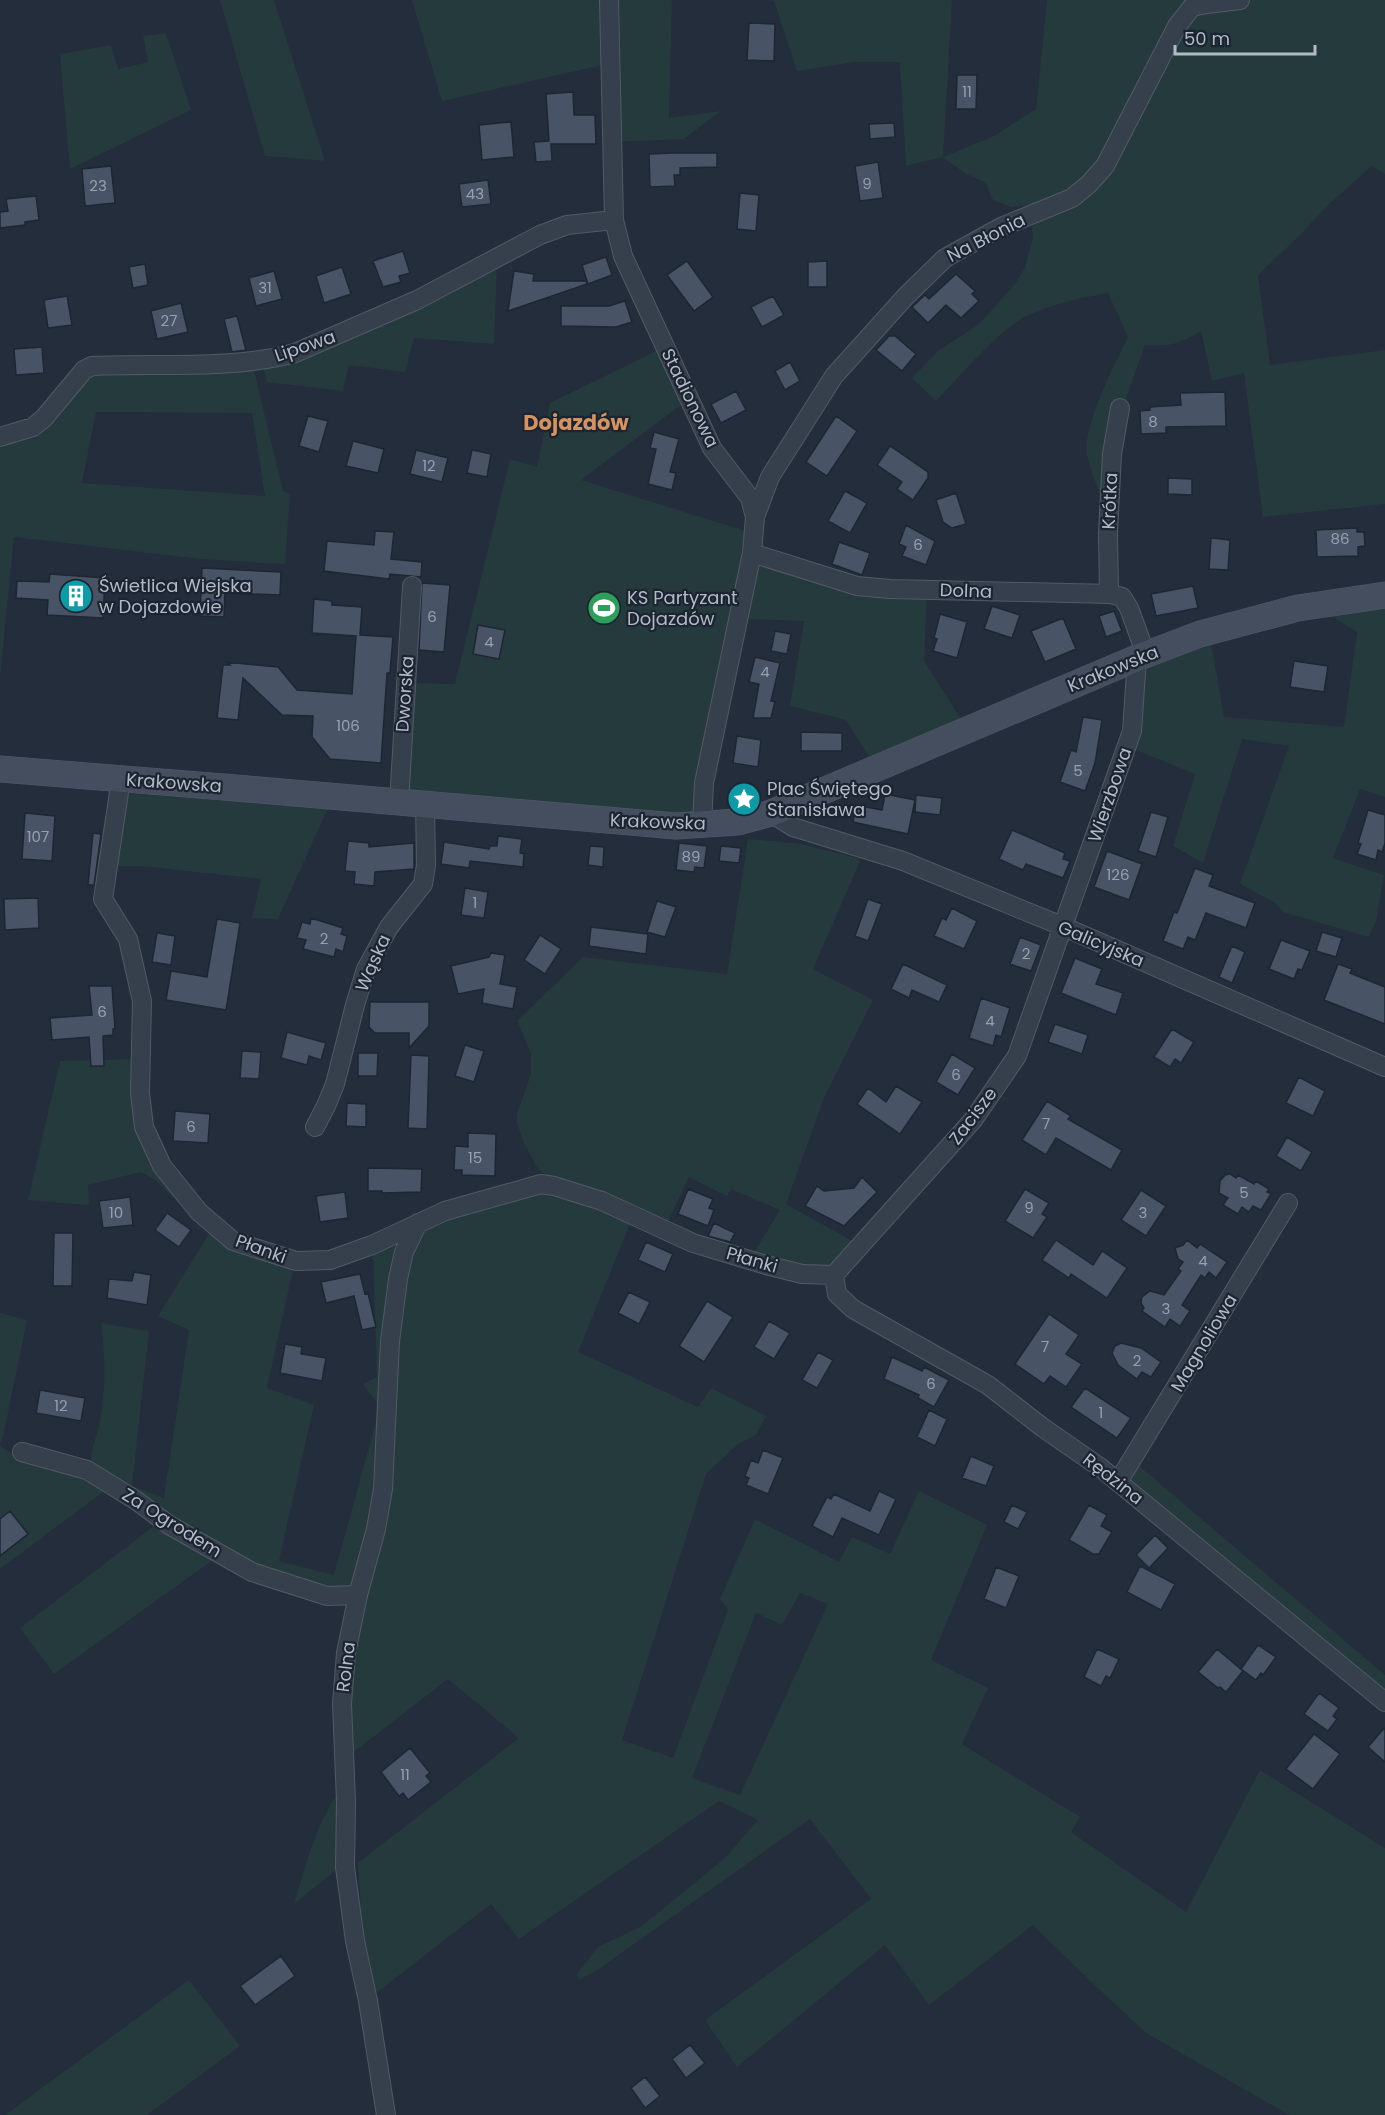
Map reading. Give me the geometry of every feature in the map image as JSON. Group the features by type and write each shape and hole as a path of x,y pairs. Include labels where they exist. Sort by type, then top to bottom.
{"street":[{"name":"Stadionowa","path":"609,0 614,220 623,256 712,448 750,498 755,517 752,553 704,783 702,825"},
{"name":"Na Błonia","path":"755,517 770,477 834,376 906,296 945,258 1001,227 1072,198 1089,184 1105,166 1176,26 1192,8 1206,3 1239,0"},
{"name":"Lipowa","path":"0,437 33,427 44,418 84,370 92,366 173,366 275,358 295,353 417,300 540,235 567,225 614,220"},
{"name":"Krótka","path":"1109,594 1108,533 1112,454 1120,408"},
{"name":"Dolna","path":"752,553 857,586 890,589 1109,594"},
{"name":"Dworska","path":"399,802 412,586"},
{"path":"1109,594 1122,597 1129,608 1141,657"},
{"name":"Krakowska","path":"0,769 676,826 738,822 782,809 1200,634 1298,609 1385,595"},
{"name":"Wierzbowa","path":"1062,926 1094,843 1132,731 1141,657"},
{"name":"Płanki","path":"121,779 104,899 128,939 142,1001 140,1093 144,1127 162,1166 199,1212 232,1241 296,1261 330,1260 372,1245 445,1211 541,1184 602,1201 693,1243 724,1253 802,1274 834,1275"},
{"name":"Wąska","path":"315,1127 335,1084 366,969 389,927 423,884 426,865 425,804"},
{"name":"Galicyjska","path":"782,809 793,826 903,861 1062,926 1385,1067"},
{"name":"Zacisze","path":"834,1275 973,1120 1017,1056 1062,926"},
{"name":"Magnoliowa","path":"1118,1482 1288,1203"},
{"name":"Rolna","path":"386,2115 345,1867 346,1801 342,1704 346,1653 358,1595 376,1529 383,1489 390,1341 398,1279 404,1252 418,1223"},
{"name":"Rędzina","path":"834,1275 837,1294 853,1309 988,1385 1118,1482 1385,1702"},
{"name":"Za Ogrodem","path":"22,1452 87,1470 137,1501 169,1525 252,1572 327,1596 358,1595"}],"green space":[{"path":"220,0 274,0 325,161 265,156"},
{"path":"412,0 607,0 612,63 442,101"},
{"path":"616,0 672,0 669,118 721,111 684,139 617,142"},
{"path":"766,0 952,0 943,157 994,136 1036,109 1047,0 1385,0 1385,174 1372,166 1328,205 1258,275 1270,365 1385,350 1385,504 1263,517 1244,373 1212,381 1201,331 1174,344 1145,345 1128,393 1105,508 1087,455 1087,443 1094,412 1128,337 1108,293 1056,305 1016,322 992,343 936,401 912,378 938,351 979,324 1016,283 1025,267 1033,238 1030,205 1011,207 993,200 985,182 966,174 942,157 906,166 900,62 854,62 797,71 774,1"},
{"path":"166,33 191,110 70,169 60,54 111,45 118,69 148,62 143,36"},
{"path":"497,263 494,344 414,338 405,372 349,365 343,391 267,382 262,363"},
{"name":"KS Partyzant Dojazdów","path":"660,349 685,402 581,480 749,532 692,819 404,798 410,683 455,684 510,459 537,467 550,403"},
{"path":"253,366 283,491 290,494 285,564 200,559 14,537 0,677 0,442 92,371","holes":["96,412 252,413 265,496 82,483"]},
{"path":"757,558 927,594 924,661 963,722 871,760 846,720 790,706 804,621 744,619"},
{"path":"1385,602 1385,797 1360,789 1333,858 1384,875 1376,921 1369,937 1283,912 1275,903 1240,884 1289,746 1242,739 1203,863 1173,846 1195,774 1131,748 1141,661 1210,637 1224,717 1344,727 1357,632 1320,609"},
{"path":"123,793 328,808 278,919 252,918 261,879 141,866 114,866"},
{"path":"748,839 796,843 861,859 813,969 873,1000 824,1098 786,1204 856,1243 830,1271 752,1256 780,1210 731,1189 727,1196 689,1177 666,1226 552,1179 538,1169 517,1124 517,1114 531,1074 531,1053 517,1021 583,957 727,974"},
{"path":"137,1059 140,1128 182,1197 176,1200 155,1180 141,1172 88,1185 89,1205 28,1200 60,1061"},
{"path":"550,1189 632,1219 578,1352 698,1407 711,1388 766,1416 756,1435 738,1444 706,1474 622,1740 673,1758 728,1610 720,1599 755,1519 839,1562 852,1537 890,1554 919,1491 987,1525 931,1660 988,1688 962,1744 1080,1817 1071,1832 1186,1912 1260,1770 1385,1848 1385,2115 1289,2115 1146,2033 1033,1925 929,2005 885,1945 737,2067 705,2020 871,1899 810,1819 599,1969 579,1980 577,1974 598,1947 642,1926 726,1857 758,1820 719,1801 519,1939 491,1904 375,1994 363,1948 358,1863 519,1738 448,1679 350,1755 351,1674 361,1592 327,1592 254,1568 91,1466 100,1421 104,1384 101,1323 149,1331 132,1486 164,1498 189,1330 158,1316 212,1229 294,1265 267,1388 314,1405 279,1561 334,1575 380,1407 363,1384 377,1377 373,1251 447,1215","holes":["800,1593 828,1604 740,1795 692,1778 756,1613 782,1625"]},
{"path":"0,1313 27,1320 0,1443"},
{"path":"0,1446 18,1457 84,1474 107,1489 0,1569"},
{"path":"1138,1465 1385,1675 1385,1694 1128,1480"},
{"path":"158,1523 217,1557 54,1674 20,1628"},
{"path":"340,1790 342,1865 294,1904 318,1830"},
{"path":"189,1980 240,2046 147,2115 5,2115"}],"building":[{"path":"749,23 775,24 774,61 747,60"},
{"path":"957,75 977,75 976,109 956,109"},
{"path":"573,92 574,115 595,115 596,144 551,144 552,161 536,162 534,142 549,141 546,94"},
{"path":"511,122 514,157 482,160 479,125"},
{"path":"894,123 895,137 870,139 869,124"},
{"path":"717,153 717,167 680,168 680,175 674,175 675,186 650,187 649,154"},
{"path":"878,162 883,198 860,201 855,166"},
{"path":"111,166 115,203 85,206 82,169"},
{"path":"488,180 491,204 462,207 459,184"},
{"path":"740,193 759,195 756,231 737,229"},
{"path":"36,196 39,220 25,222 25,225 0,228 0,212 8,211 6,199"},
{"path":"403,251 410,273 399,276 401,282 383,287 373,261"},
{"path":"606,257 612,275 588,284 582,265"},
{"path":"687,261 713,297 694,311 667,275"},
{"path":"827,261 827,287 808,287 808,262"},
{"path":"145,264 148,285 133,288 129,267"},
{"path":"342,267 351,294 324,303 316,276"},
{"path":"274,271 282,299 256,306 249,278"},
{"path":"514,271 534,274 533,281 586,281 587,284 508,311"},
{"path":"956,274 975,291 972,294 979,301 961,318 946,305 928,323 912,307 925,295 929,299"},
{"path":"67,296 72,325 48,328 44,300"},
{"path":"773,296 784,315 762,327 751,307"},
{"path":"625,301 632,322 616,327 561,326 561,306 609,306"},
{"path":"181,303 188,332 157,339 151,311"},
{"path":"237,316 246,350 232,352 224,319"},
{"path":"889,336 895,336 916,354 902,371 876,350"},
{"path":"42,347 44,373 16,375 14,349"},
{"path":"790,362 800,381 785,390 775,371"},
{"path":"736,391 746,410 721,423 711,404"},
{"path":"1225,392 1226,426 1166,427 1166,433 1141,434 1140,411 1150,410 1150,407 1181,405 1180,393"},
{"path":"308,416 328,421 319,452 299,446"},
{"path":"836,416 857,431 827,476 806,462"},
{"path":"654,432 679,439 670,472 676,473 672,490 648,484 656,449 650,448"},
{"path":"353,441 384,449 378,473 346,466"},
{"path":"890,446 928,472 928,478 913,500 897,489 902,482 877,465"},
{"path":"416,450 448,458 442,482 410,474"},
{"path":"472,450 491,454 487,477 467,473"},
{"path":"1168,478 1192,479 1192,495 1168,494"},
{"path":"845,491 867,503 850,533 828,521"},
{"path":"956,493 966,524 952,528 943,522 936,500"},
{"path":"906,525 935,541 926,565 902,556 906,547 899,544"},
{"path":"1357,528 1357,532 1364,532 1365,546 1358,547 1358,556 1317,557 1316,530"},
{"path":"375,531 394,532 391,559 422,562 421,577 390,574 389,579 324,571 327,541 374,545"},
{"path":"1211,538 1230,540 1228,570 1209,569"},
{"path":"839,542 870,553 862,575 832,564"},
{"path":"202,568 281,572 280,595 225,593 224,617 200,616"},
{"name":"Świetlica Wiejska w Dojazdowie","path":"50,574 105,578 103,618 47,615 48,600 16,598 17,581 49,582"},
{"path":"422,583 450,585 444,652 419,650"},
{"path":"1193,586 1198,608 1156,616 1151,594"},
{"path":"314,599 332,601 332,605 362,607 360,635 393,637 390,673 387,673 381,763 330,759 312,737 313,716 282,715 243,678 238,720 217,718 223,665 230,665 226,662 278,667 297,690 352,694 356,636 312,633"},
{"path":"992,606 1020,615 1012,638 984,629"},
{"path":"1114,611 1122,631 1106,637 1099,616"},
{"path":"940,614 967,622 957,658 933,651"},
{"path":"1063,618 1076,649 1045,662 1031,631"},
{"path":"478,625 505,630 499,659 473,654"},
{"path":"775,631 791,634 787,654 771,651"},
{"path":"755,657 780,663 771,701 775,702 771,718 753,718 759,684 749,682"},
{"path":"1294,661 1328,666 1324,692 1290,687"},
{"path":"1083,717 1102,720 1095,763 1085,791 1060,782 1071,750 1076,752"},
{"path":"801,732 842,733 842,751 801,751"},
{"path":"737,736 761,740 758,767 733,763"},
{"path":"885,794 915,800 908,834 853,822 856,805 882,810"},
{"path":"916,795 942,798 940,815 915,812"},
{"path":"1368,810 1385,815 1385,843 1382,852 1378,850 1376,860 1357,854"},
{"path":"1151,812 1168,817 1156,857 1138,851"},
{"path":"25,813 55,816 52,861 22,859"},
{"path":"1012,830 1065,853 1063,859 1070,861 1063,878 1026,864 1023,870 999,859"},
{"path":"93,833 101,834 94,885 88,885"},
{"path":"498,836 522,839 520,853 524,854 523,867 470,861 469,868 441,864 444,842 489,849 490,846 497,846"},
{"path":"348,841 369,843 369,847 414,843 414,869 375,872 374,886 354,884 355,872 345,871"},
{"path":"679,843 707,846 704,868 695,867 694,872 676,870"},
{"path":"590,846 604,847 603,867 588,865"},
{"path":"721,846 741,848 739,863 719,861"},
{"path":"1107,851 1142,864 1129,900 1094,887"},
{"path":"1195,868 1213,875 1209,886 1255,903 1246,928 1206,913 1195,940 1188,937 1183,949 1163,941"},
{"path":"465,888 488,892 484,918 461,915"},
{"path":"38,898 39,928 5,930 4,899"},
{"path":"868,899 882,904 868,941 855,936"},
{"path":"657,901 676,907 665,937 647,932"},
{"path":"952,908 977,921 964,949 934,936 942,918 946,920"},
{"path":"311,918 343,928 341,934 347,936 343,952 336,949 334,957 303,949 306,940 297,938 302,922 310,924"},
{"path":"217,919 240,923 226,1010 166,1000 171,971 207,977"},
{"path":"591,927 648,934 646,954 589,946"},
{"path":"1322,932 1342,938 1336,957 1316,951"},
{"path":"157,933 175,936 171,965 152,962"},
{"path":"540,935 561,949 545,974 524,960"},
{"path":"1020,937 1041,945 1031,971 1010,964"},
{"path":"1281,940 1310,951 1302,970 1298,969 1294,979 1269,969"},
{"path":"1232,946 1245,952 1232,983 1219,977"},
{"path":"491,953 505,955 500,984 517,987 513,1009 482,1003 484,989 458,994 451,966 489,957"},
{"path":"1075,958 1102,969 1096,984 1123,993 1116,1015 1061,993"},
{"path":"903,964 947,985 939,1002 912,990 909,998 891,989"},
{"path":"1338,964 1352,969 1350,973 1385,987 1385,1024 1324,1000"},
{"path":"89,986 112,986 115,1029 113,1029 113,1035 103,1036 104,1066 91,1066 89,1037 52,1040 50,1018 92,1015"},
{"path":"981,998 1010,1008 1001,1037 996,1035 993,1046 969,1038"},
{"path":"370,1002 429,1002 429,1026 409,1048 409,1033 375,1033 369,1027"},
{"path":"1055,1024 1088,1035 1082,1054 1048,1042"},
{"path":"1172,1029 1194,1042 1181,1063 1175,1059 1170,1067 1154,1057"},
{"path":"287,1032 326,1043 321,1060 309,1056 307,1065 281,1058"},
{"path":"465,1045 484,1051 474,1082 455,1076"},
{"path":"242,1051 261,1052 259,1079 240,1078"},
{"path":"358,1053 378,1053 377,1076 358,1076"},
{"path":"952,1054 975,1068 958,1095 936,1082"},
{"path":"411,1055 429,1056 427,1129 408,1128"},
{"path":"1299,1077 1325,1091 1313,1116 1286,1103"},
{"path":"896,1086 922,1102 900,1134 857,1104 868,1088 886,1102"},
{"path":"1047,1101 1071,1116 1068,1119 1122,1150 1111,1170 1056,1138 1046,1155 1022,1140"},
{"path":"347,1103 366,1104 366,1127 346,1126"},
{"path":"175,1111 210,1114 208,1143 173,1141"},
{"path":"468,1133 496,1134 495,1176 462,1175 462,1170 454,1170 455,1146 468,1147"},
{"path":"1287,1137 1312,1152 1301,1171 1276,1156"},
{"path":"368,1168 422,1169 421,1192 368,1191"},
{"path":"1230,1174 1236,1178 1238,1175 1254,1184 1256,1181 1269,1189 1267,1192 1271,1194 1261,1210 1253,1206 1249,1212 1242,1207 1238,1214 1223,1205 1228,1198 1219,1193 1220,1181 1225,1175"},
{"path":"862,1177 877,1192 844,1226 805,1206 817,1186 824,1191 854,1188"},
{"path":"688,1189 713,1199 709,1208 714,1210 708,1226 678,1214"},
{"path":"1025,1189 1049,1203 1042,1214 1047,1217 1033,1238 1005,1221"},
{"path":"1141,1190 1166,1206 1146,1236 1121,1220"},
{"path":"345,1192 348,1218 320,1222 316,1196"},
{"path":"130,1197 133,1225 103,1228 99,1201"},
{"path":"167,1213 191,1230 179,1247 155,1230"},
{"path":"714,1223 735,1233 730,1242 708,1236"},
{"path":"54,1233 73,1233 72,1286 53,1286"},
{"path":"1056,1240 1093,1265 1102,1251 1127,1268 1107,1298 1071,1274 1069,1278 1042,1260"},
{"path":"1187,1240 1197,1248 1200,1244 1227,1262 1216,1278 1209,1272 1205,1278 1201,1275 1182,1305 1190,1311 1180,1326 1170,1319 1165,1327 1142,1311 1144,1308 1141,1303 1142,1297 1150,1291 1164,1295 1181,1271 1178,1269 1183,1262 1178,1259 1175,1248 1183,1245"},
{"path":"646,1242 673,1254 665,1272 638,1260"},
{"path":"134,1272 151,1275 147,1305 107,1298 109,1279 132,1281"},
{"path":"360,1274 365,1294 368,1293 376,1327 362,1330 354,1296 326,1303 321,1282"},
{"path":"629,1292 650,1302 639,1324 618,1313"},
{"path":"707,1301 733,1317 704,1362 679,1346"},
{"path":"1049,1314 1079,1335 1066,1354 1082,1364 1066,1387 1050,1376 1044,1384 1015,1364"},
{"path":"769,1321 790,1333 774,1359 754,1347"},
{"path":"1121,1343 1141,1348 1161,1362 1151,1377 1142,1372 1137,1379 1118,1365 1112,1353 1115,1346"},
{"path":"285,1344 302,1347 301,1354 326,1358 322,1381 280,1373"},
{"path":"818,1352 833,1360 817,1388 802,1380"},
{"path":"892,1357 922,1371 924,1367 949,1380 934,1407 918,1398 919,1395 884,1379"},
{"path":"1085,1388 1131,1418 1117,1438 1071,1407"},
{"path":"40,1390 85,1398 81,1421 36,1413"},
{"path":"929,1410 947,1419 935,1446 917,1437"},
{"path":"763,1450 783,1458 768,1494 746,1485 749,1478 745,1476 751,1460 758,1463"},
{"path":"971,1456 994,1466 986,1486 962,1478"},
{"path":"879,1491 896,1499 879,1535 842,1518 833,1537 812,1526 827,1497 831,1499 834,1494 870,1511"},
{"path":"1012,1505 1027,1512 1018,1529 1004,1522"},
{"path":"1089,1505 1107,1515 1101,1526 1112,1532 1099,1554 1093,1554 1069,1540"},
{"path":"10,1511 28,1534 0,1556 0,1519"},
{"path":"1155,1535 1168,1548 1149,1568 1136,1555"},
{"path":"1140,1566 1175,1584 1161,1610 1127,1592"},
{"path":"996,1567 1019,1576 1006,1608 984,1599"},
{"path":"1258,1645 1276,1657 1263,1675 1261,1673 1256,1680 1241,1669"},
{"path":"1097,1649 1119,1659 1110,1678 1106,1676 1101,1686 1084,1677"},
{"path":"1217,1649 1243,1671 1226,1692 1198,1672"},
{"path":"1319,1693 1339,1708 1333,1716 1337,1719 1328,1731 1304,1714"},
{"path":"1385,1727 1385,1762 1368,1747"},
{"path":"1314,1734 1340,1754 1313,1789 1286,1769"},
{"path":"410,1748 430,1773 426,1776 431,1782 408,1800 403,1793 399,1796 381,1772"},
{"path":"281,1956 295,1976 255,2005 240,1986"},
{"path":"690,2045 705,2063 686,2078 672,2059"},
{"path":"645,2077 660,2096 645,2108 631,2088"}],"place":[{"name":"Świetlica Wiejska w Dojazdowie","path":"76,596"},
{"name":"KS Partyzant Dojazdów","path":"604,608"},
{"name":"Plac Świętego Stanisława","path":"744,799"}],"district":[{"name":"Dojazdów","path":"576,423"}]}
